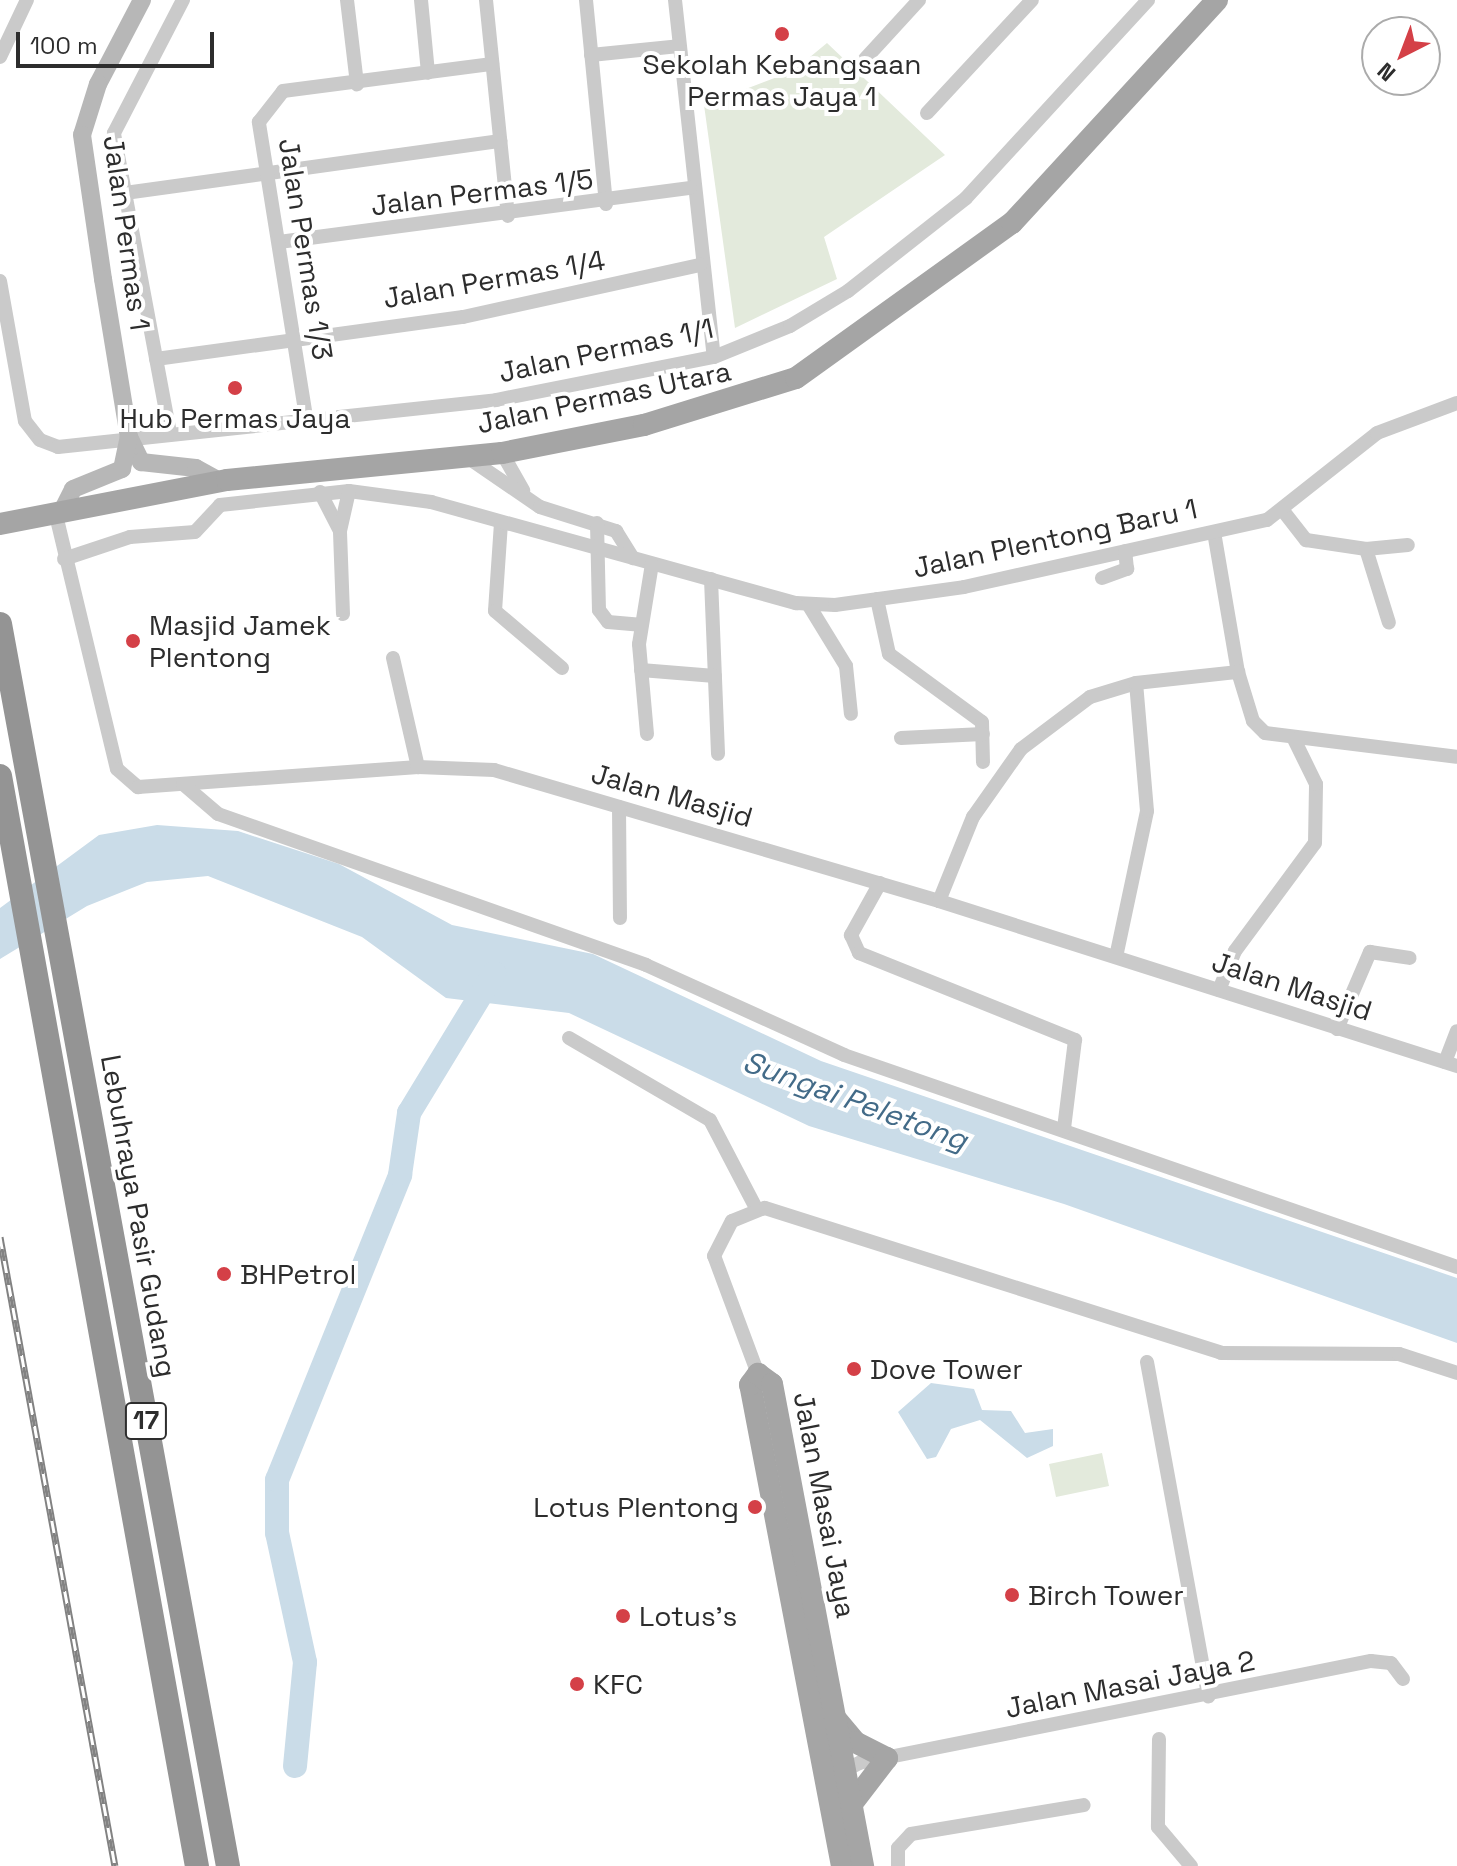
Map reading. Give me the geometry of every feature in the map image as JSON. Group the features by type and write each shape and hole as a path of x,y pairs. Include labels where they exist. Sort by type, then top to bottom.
{"highway":[{"name":"Lebuhraya Pasir Gudang","path":"0,624 228,1866"},
{"name":"Lebuhraya Pasir Gudang","path":"0,776 197,1866"}],"main road":[{"name":"Jalan Permas Utara","path":"0,524 219,481 502,453 644,425 796,378 1012,223 1217,0"},
{"name":"Jalan Masai Jaya","path":"842,1866 839,1765 835,1718 772,1384 758,1374 750,1385 839,1765 851,1805 863,1866"},
{"path":"835,1718 855,1742 887,1758 851,1805"}],"street":[{"path":"0,57 27,0"},
{"name":"Jalan Permas 1","path":"129,437 82,135 98,84 142,0"},
{"path":"170,433 114,133 183,0"},
{"path":"347,0 357,84 492,64"},
{"path":"421,0 428,73"},
{"path":"486,0 508,216"},
{"path":"586,0 606,204"},
{"path":"675,0 690,188 714,357"},
{"path":"865,59 919,0"},
{"path":"927,113 1032,0"},
{"name":"Jalan Permas 1/1","path":"0,281 25,421 40,440 58,447 170,433 307,423 496,400 714,357 790,326 848,291 966,198 1148,0"},
{"path":"591,55 679,46"},
{"name":"Jalan Permas 1/3","path":"307,423 296,335 259,122 283,91 357,84"},
{"path":"125,193 267,172 414,159 500,141"},
{"name":"Jalan Permas 1/5","path":"279,242 606,204 690,188"},
{"name":"Jalan Permas 1/4","path":"156,359 296,335 463,317 700,265"},
{"name":"Jalan Plentong Baru 1","path":"64,559 130,537 195,532 220,505 349,491 431,502 808,604 877,599 1214,532 1284,512 1377,433 1457,403"},
{"path":"129,437 141,462 196,468 219,481"},
{"path":"59,510 73,489 122,469 129,437"},
{"path":"502,453 540,507"},
{"path":"467,457 540,507 597,523 626,538 633,558"},
{"path":"343,614 340,531 349,491"},
{"path":"320,492 340,531"},
{"name":"Jalan Masjid","path":"59,510 64,559 117,769 138,787 418,767 494,770 939,901 1451,1064"},
{"path":"1284,512 1306,540 1366,549 1408,545"},
{"path":"501,523 495,611 562,668"},
{"path":"597,523 594,582 603,618 640,625"},
{"path":"1214,532 1238,672 1253,721 1265,733 1457,757"},
{"path":"1366,549 1389,623"},
{"path":"1102,578 1122,574 1125,551"},
{"path":"647,734 640,625 652,564"},
{"path":"711,579 718,754"},
{"path":"877,599 889,654 972,711 983,734 983,762"},
{"path":"808,604 846,666 851,714"},
{"path":"393,658 418,767"},
{"path":"641,670 715,676"},
{"path":"939,901 973,817 1021,749 1090,697 1136,683 1238,672"},
{"path":"1116,957 1147,811 1136,683"},
{"path":"901,738 983,734"},
{"path":"1219,990 1235,951 1315,843 1316,784 1294,739"},
{"path":"183,784 218,814 646,965 844,1055 1064,1128 1457,1267"},
{"path":"619,807 620,918"},
{"path":"880,883 851,935 859,953 1075,1040 1064,1128"},
{"path":"1337,1029 1370,952 1410,958"},
{"path":"1451,1064 1457,1031"},
{"path":"569,1038 710,1120 756,1208 1221,1353 1399,1354 1457,1373"},
{"path":"756,1208 725,1228 714,1256 758,1374"},
{"path":"1147,1362 1208,1696"},
{"name":"Jalan Masai Jaya 2","path":"839,1765 1208,1696 1371,1661 1391,1663 1403,1679"},
{"path":"1159,1739 1158,1827 1191,1866"},
{"path":"898,1866 898,1848 911,1834 1084,1805"}],"shaded area":[{"path":"827,43 945,155 824,237 837,279 735,328 704,105 793,71"},
{"path":"1102,1453 1109,1486 1056,1497 1049,1464"}],"water":[{"name":"Sungai Peletong","path":"157,825 238,831 339,864 452,925 593,954 821,1061 1457,1278 1457,1343 1064,1204 809,1126 569,1013 446,998 362,937 208,876 147,882 87,906 0,959 0,908 99,835"},
{"path":"931,1383 974,1389 982,1410 1011,1411 1025,1433 1053,1429 1053,1446 1027,1458 980,1420 951,1429 936,1457 927,1459 898,1412"}],"waterway":[{"path":"295,1766 305,1662 277,1533 277,1480 400,1175 409,1113 494,973"}],"railway":[{"path":"0,1237 115,1866"}],"place":[{"name":"Sekolah Kebangsaan Permas Jaya 1","path":"782,34"},
{"name":"Hub Permas Jaya","path":"235,388"},
{"name":"Masjid Jamek Plentong","path":"133,641"},
{"name":"BHPetrol","path":"224,1274"},
{"name":"Dove Tower","path":"854,1369"},
{"name":"Lotus Plentong","path":"755,1507"},
{"name":"Birch Tower","path":"1012,1595"},
{"name":"Lotus's","path":"623,1616"},
{"name":"KFC","path":"577,1684"}]}
